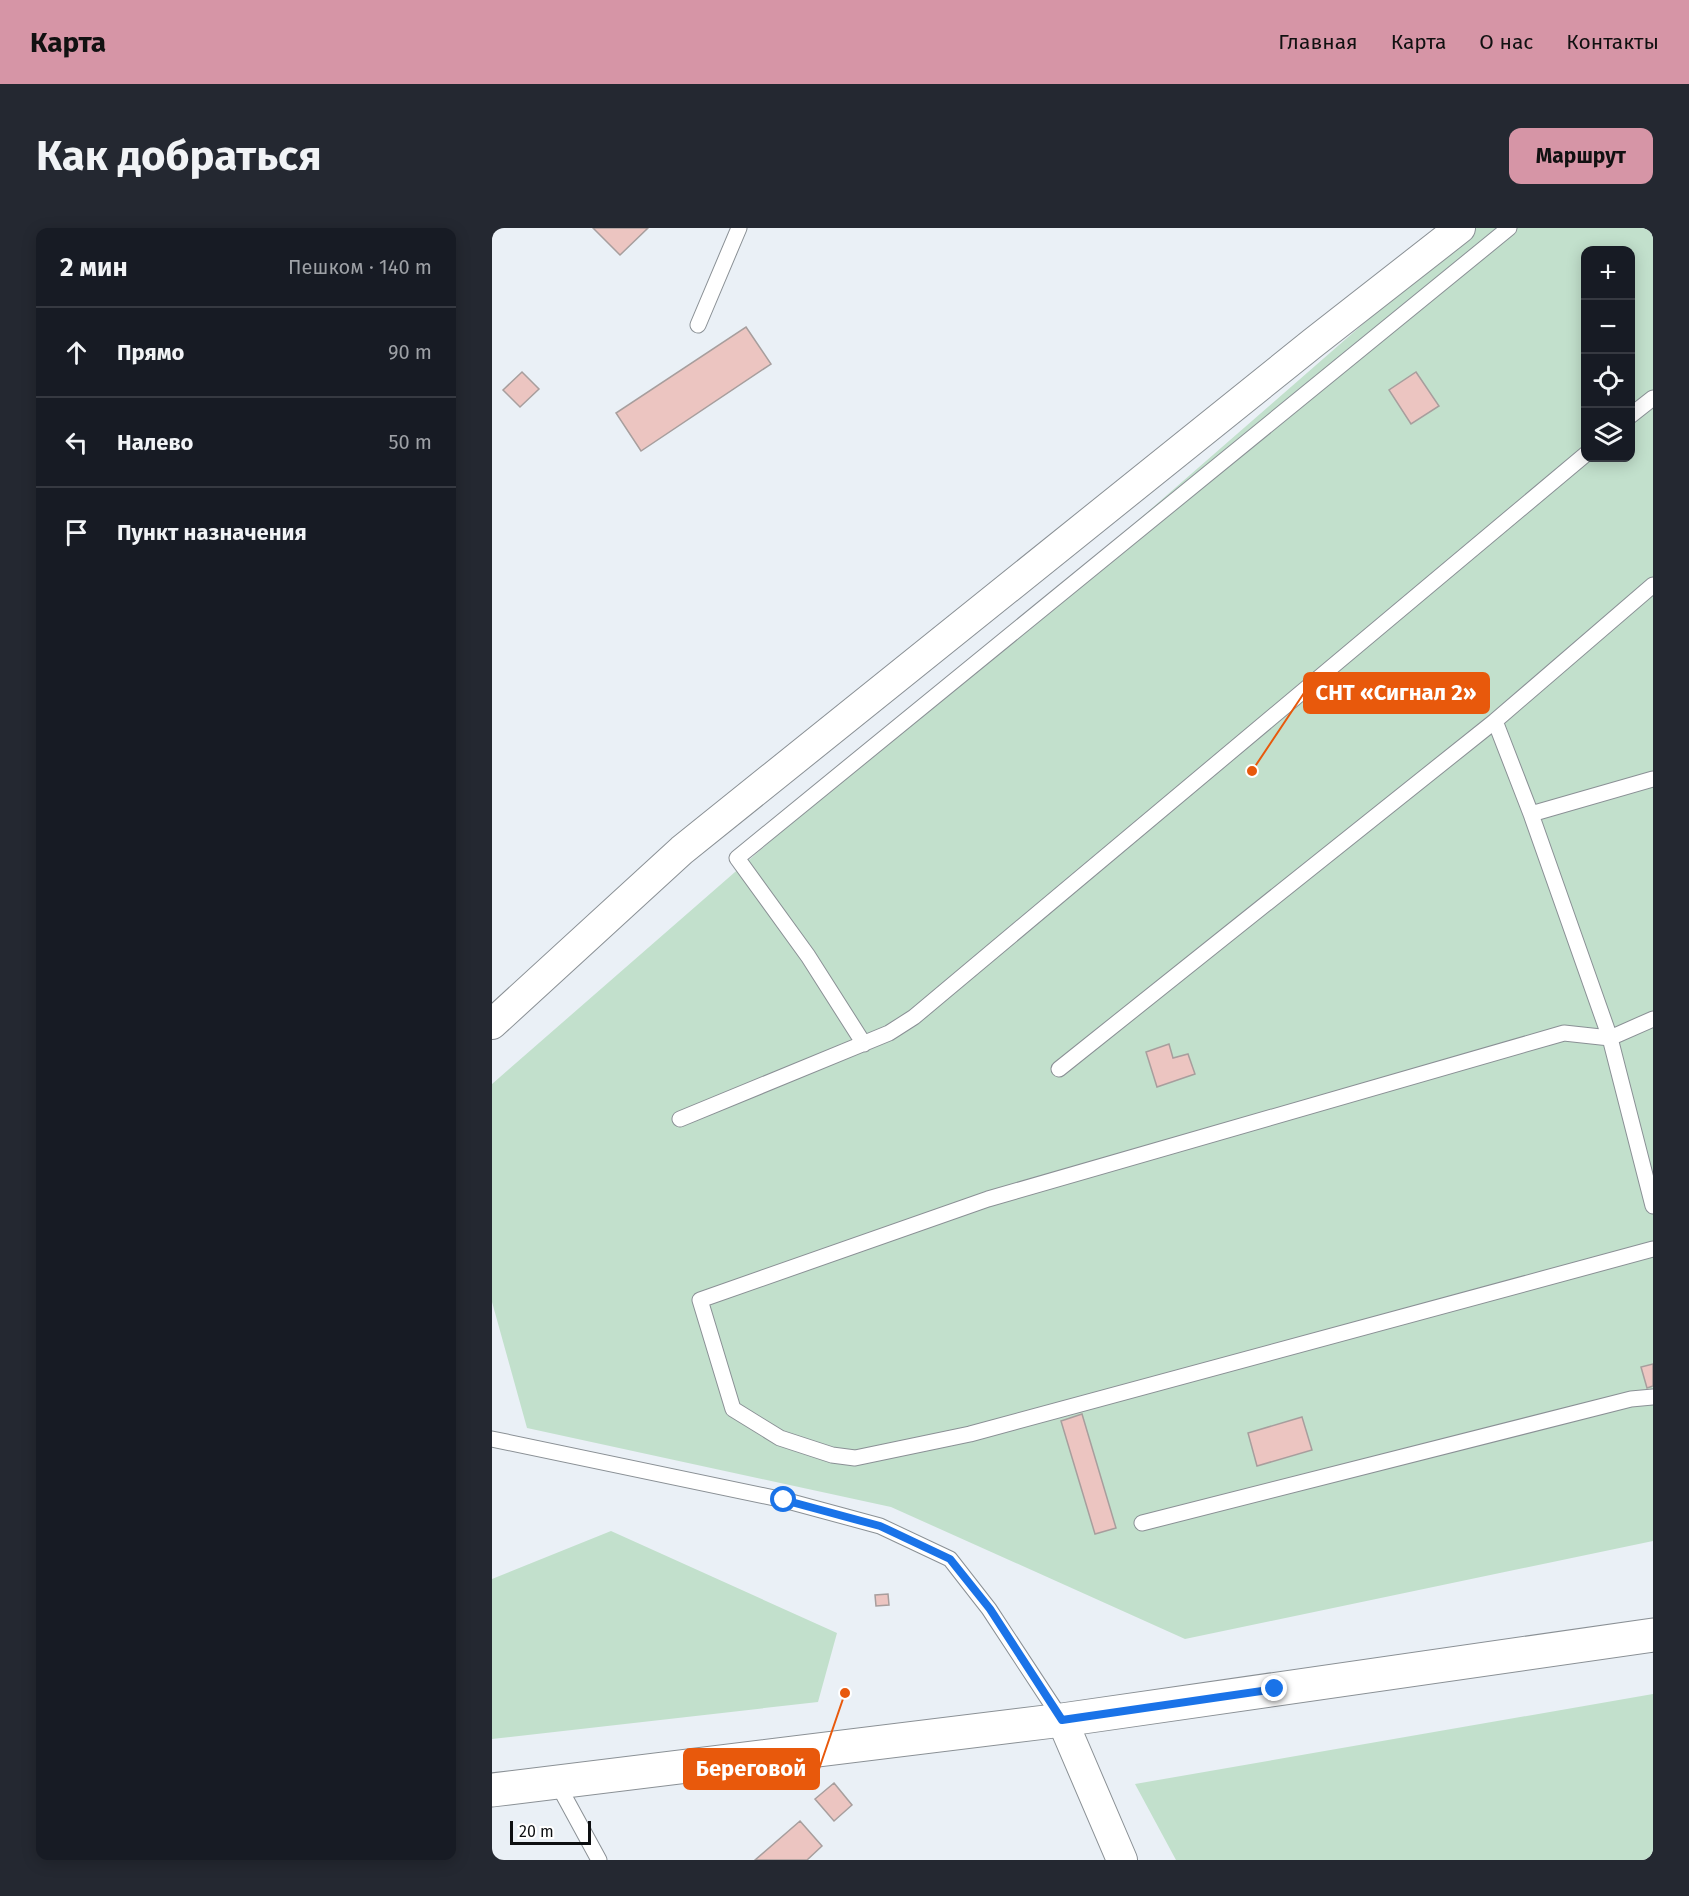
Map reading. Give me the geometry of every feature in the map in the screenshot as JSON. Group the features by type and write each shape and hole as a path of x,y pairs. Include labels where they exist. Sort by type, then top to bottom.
{"main road":[{"path":"492,1790 1062,1720 1653,1635"}],"street":[{"path":"492,1024 682,849 1313,343 1460,228"},
{"path":"1062,1720 1122,1860"}],"lane":[{"path":"698,325 739,228"},
{"path":"864,1044 808,956 737,858 1509,228"},
{"path":"1635,412 1653,398"},
{"path":"680,1119 864,1044 889,1033 914,1017 1581,458"},
{"path":"1059,1069 1495,722 1653,585"},
{"path":"1495,722 1610,1038 1653,1206"},
{"path":"1530,814 1653,779"},
{"path":"1653,1019 1610,1038 1564,1033 1552,1036 988,1199 700,1300 733,1409 780,1438 832,1455 855,1458 970,1434 1653,1249"},
{"path":"1142,1523 1631,1399 1653,1397"},
{"path":"492,1439 784,1500 880,1526 950,1559 990,1609 1062,1720"},
{"path":"557,1783 599,1860"}],"green space":[{"path":"1473,228 1653,228 1653,1541 1185,1639 891,1507 527,1428 492,1302 492,1084"},
{"path":"611,1531 837,1633 818,1702 492,1739 492,1579"},
{"path":"1653,1694 1653,1860 1176,1860 1135,1784"}],"building":[{"path":"593,228 648,228 620,255"},
{"path":"746,327 771,364 641,451 616,413"},
{"path":"522,372 539,389 520,407 503,390"},
{"path":"1416,372 1439,406 1411,424 1389,390"},
{"path":"1169,1044 1173,1058 1188,1054 1195,1074 1157,1087 1146,1052"},
{"path":"1653,1364 1653,1386 1647,1388 1641,1367"},
{"path":"1082,1414 1116,1528 1095,1534 1061,1421"},
{"path":"1302,1417 1312,1450 1257,1466 1248,1433"},
{"path":"888,1594 889,1605 876,1606 875,1595"},
{"path":"834,1783 852,1805 834,1821 815,1799"},
{"path":"800,1821 822,1846 807,1860 755,1860"}],"place":[{"name":"СНТ «Сигнал 2»","path":"1252,771"},
{"name":"Береговой","path":"845,1693"}],"route":[{"path":"784,1500 880,1526 950,1559 990,1609 1062,1720 1275,1689"}]}
